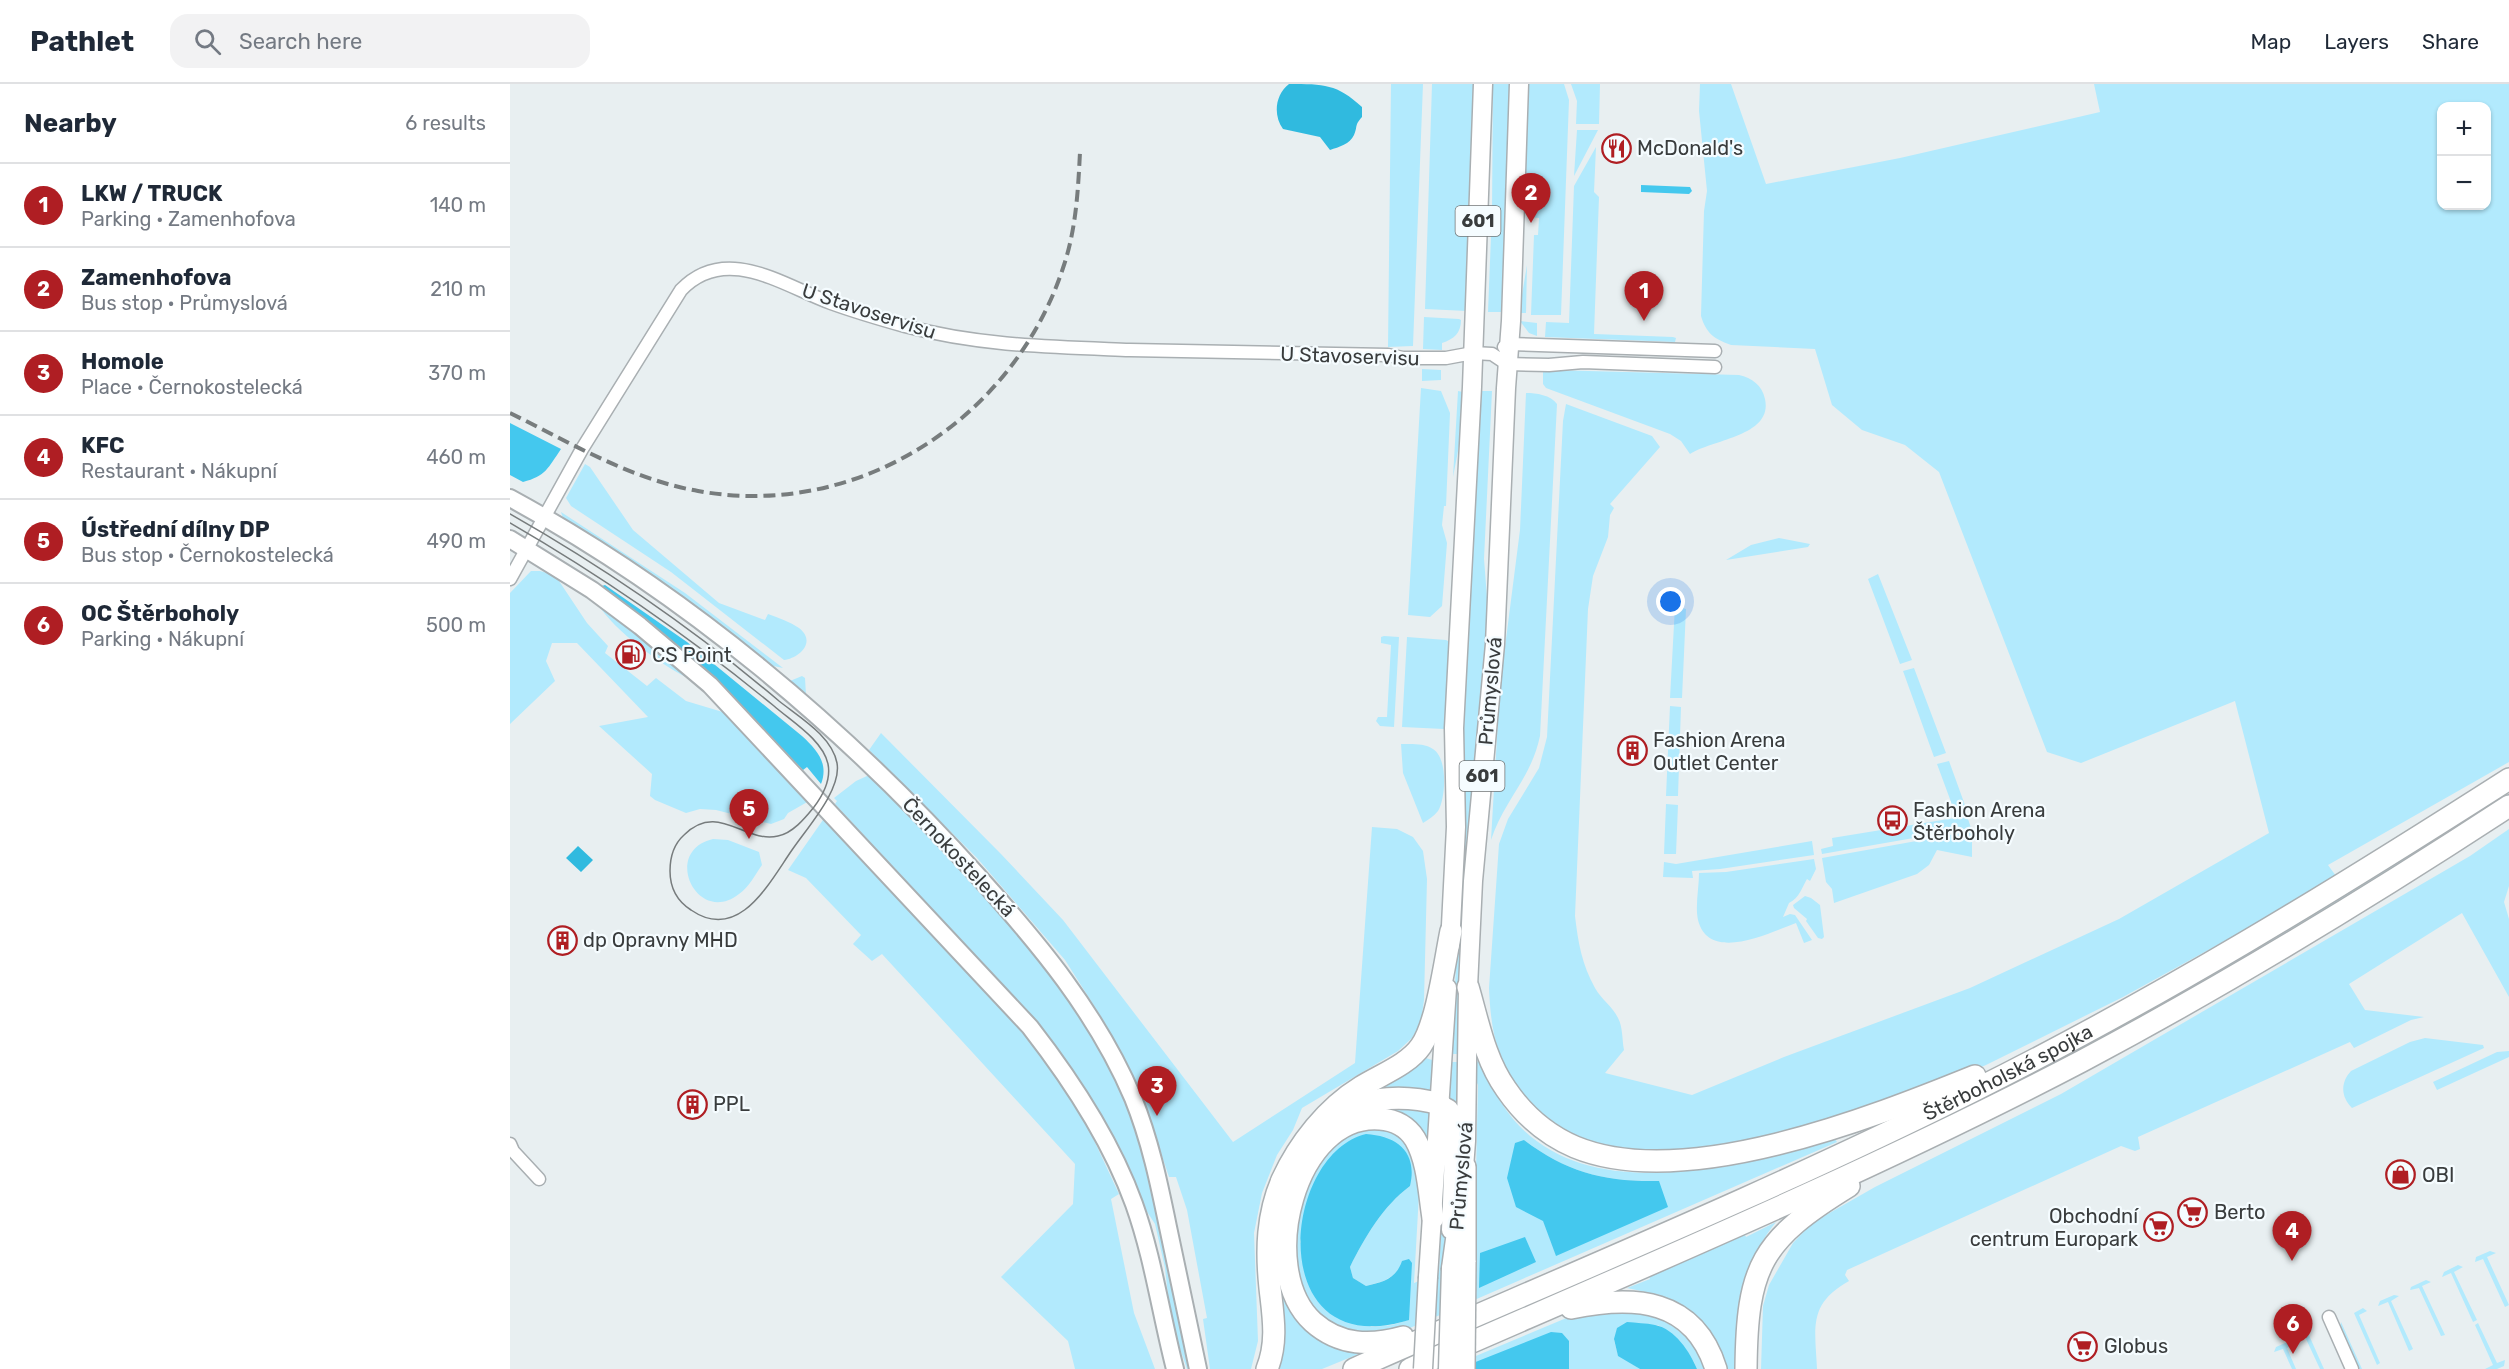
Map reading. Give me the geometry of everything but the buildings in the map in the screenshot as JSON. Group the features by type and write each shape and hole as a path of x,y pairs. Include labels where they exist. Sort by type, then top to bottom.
{"highway":[{"name":"Štěrboholská spojka","path":"1481,1313 1881,1135 2099,1026 2231,953 2349,882 2509,779"},
{"name":"Štěrboholská spojka","path":"1519,1322 1929,1138 2079,1062 2195,999 2341,914 2509,806"},
{"path":"1267,1369 1274,1338 1267,1245 1269,1221 1282,1181 1322,1119 1345,1098 1405,1060 1419,1048 1431,1022 1451,931"},
{"path":"1468,987 1494,1070 1504,1087 1525,1112 1548,1132 1574,1146 1596,1154 1635,1160 1678,1160 1727,1153 1818,1132 1913,1101 2099,1026"},
{"path":"1304,1144 1344,1111 1364,1103 1388,1099 1410,1099 1440,1104"},
{"path":"1433,1218 1421,1154 1409,1131 1395,1122 1377,1119 1359,1121 1342,1127 1324,1142 1311,1161 1299,1180 1289,1210 1286,1240 1287,1276 1297,1304 1308,1318 1332,1336 1350,1342 1368,1343 1391,1340 1481,1313"},
{"path":"1746,1369 1747,1325 1751,1292 1758,1270 1769,1251 1804,1215 1929,1138"},
{"path":"1464,1369 1458,1265 1465,1167"},
{"path":"1410,1369 1519,1322 1605,1302 1633,1301 1666,1309 1692,1328 1706,1345 1716,1369"},
{"path":"1354,1369 1481,1313"}],"main road":[{"name":"Průmyslová","path":"1423,1369 1456,827 1454,728 1473,353 1483,84"},
{"name":"Průmyslová","path":"1465,1167 1468,987 1477,830 1495,644 1519,84"},
{"name":"Černokostelecká","path":"514,501 597,551 685,611 822,721 937,831 1056,965 1105,1041 1141,1120 1155,1166 1198,1369"},
{"path":"510,539 577,580 620,610 710,685 1036,1035 1069,1079 1086,1107 1118,1167 1133,1202 1146,1245 1175,1369"},
{"path":"1440,1104 1451,1111 1455,1122 1458,1265 1448,1369"}],"street":[{"name":"U Stavoservisu","path":"510,579 542,518 681,290 690,281 711,271 725,269 752,271 830,303 880,319 925,331 1027,346 1233,353 1388,355 1410,358 1446,358 1473,353 1492,354"},
{"path":"1715,351 1509,344 1492,354 1507,364 1549,365 1583,362 1715,367"},
{"path":"510,1144 513,1151 539,1179"},
{"path":"2329,1317 2352,1369"}],"shaded area":[{"path":"1289,84 1329,87 1345,94 1362,107 1362,117 1350,141 1330,150 1320,137 1283,129 1278,118 1277,105 1278,99"},
{"path":"1391,84 1423,84 1413,346 1388,347"},
{"path":"1432,84 1476,84 1467,311 1425,309"},
{"path":"1493,84 1511,84 1504,312 1488,312"},
{"path":"1527,84 1564,84 1569,100 1561,315 1531,315 1534,235 1538,235 1539,218 1529,217 1524,187"},
{"path":"1571,84 1600,84 1599,124 1576,124 1577,101"},
{"path":"1700,84 1731,84 1766,184 1900,158 2100,112 2094,84 2509,84 2509,762 2328,865 2336,876 2230,938 2123,997 1986,1065 1937,1086 1845,1118 1698,1152 1602,1149 1541,1119 1493,1057 1500,1055 1492,1022 1489,988 1499,844 1508,819 1539,768 1547,737 1563,421 1566,404 1652,436 1660,447 1610,504 1614,508 1610,515 1608,537 1593,576 1588,609 1575,916 1579,944 1587,971 1598,992 1616,1014 1622,1029 1624,1050 1605,1073 1692,1095 1784,1057 1970,988 2119,919 2269,833 2235,701 2081,763 2047,752 1939,472 1905,445 1862,430 1832,405 1815,349 1731,345 1715,338 1705,327 1701,316 1704,211 1707,191 1699,111"},
{"path":"1577,130 1598,130 1574,176"},
{"path":"1596,147 1594,192 1599,197 1594,334 1673,337 1676,338 1675,342 1545,337 1546,322 1569,323 1574,186"},
{"path":"1641,185 1690,187 1692,191 1689,194 1641,192"},
{"path":"1527,265 1526,313 1519,313"},
{"path":"1424,317 1459,319 1461,325 1450,340 1442,343 1442,350 1423,349"},
{"path":"1520,321 1537,323 1537,336 1529,333"},
{"path":"1422,369 1441,370 1441,380 1422,381"},
{"path":"1543,371 1739,375 1752,380 1759,386 1764,394 1765,411 1760,421 1751,429 1690,454 1681,441 1670,434 1546,388 1543,384"},
{"path":"1421,388 1441,391 1450,413 1446,506 1444,506 1442,525 1447,543 1442,606 1430,617 1408,615"},
{"path":"1458,391 1463,392 1463,425 1453,477"},
{"path":"1480,391 1492,391 1484,559 1488,610 1471,794 1461,971 1461,1054 1451,1054 1464,828 1460,752"},
{"path":"1526,393 1539,394 1557,404 1540,736 1530,765 1496,826 1491,840 1500,686 1520,530"},
{"path":"510,423 561,449 542,474 531,480 523,482 510,475"},
{"path":"585,464 590,467 633,530 719,603 765,620 768,614 799,628 806,639 806,644 800,653 784,660 671,572 571,506 566,498"},
{"path":"561,512 685,593 783,668 769,665 564,521"},
{"path":"1779,538 1810,544 1808,547 1726,560 1751,545"},
{"path":"531,571 555,575 587,623 608,646 605,653 647,686 656,678 686,701 726,713 809,801 788,813 784,819 771,824 716,810 700,809 686,813 655,800 650,796 652,774 599,726 648,717 577,643 552,643 546,661 555,681 510,724 510,593"},
{"path":"1878,574 1912,660 1900,664 1868,579"},
{"path":"605,585 687,642 802,736 820,757 824,770 821,784 807,767 803,770 713,677 672,641 602,588"},
{"path":"598,604 692,680 668,667 640,647 615,625"},
{"path":"1675,606 1686,609 1682,698 1670,698"},
{"path":"1381,637 1399,637 1394,727 1380,726 1376,721 1378,717 1387,717 1391,645 1381,643"},
{"path":"1407,637 1450,642 1444,729 1402,727"},
{"path":"1914,668 1946,753 1934,757 1903,671"},
{"path":"802,676 805,678 806,695 790,681"},
{"path":"1670,706 1681,707 1678,796 1666,796"},
{"path":"881,733 1063,920 1233,1142 1355,1063 1372,827 1397,829 1413,837 1423,851 1427,879 1424,1000 1421,1022 1412,1038 1398,1051 1302,1108 1293,1130 1277,1155 1262,1193 1254,1233 1258,1341 1251,1369 1210,1369 1203,1319 1207,1318 1187,1210 1176,1177 1169,1177 1131,1073 1105,1023 1065,960 977,858 869,750"},
{"path":"1401,744 1418,744 1429,747 1438,754 1441,761 1444,788 1441,805 1436,813 1423,823 1403,773"},
{"path":"1949,761 1966,808 1954,810 1937,764"},
{"path":"872,776 948,854 1021,935 1054,978 1084,1023 1111,1071 1132,1121 1151,1182 1166,1244 1190,1369 1187,1369 1171,1323 1165,1268 1155,1224 1142,1204 1113,1138 1087,1092 1026,1010 835,804 837,801 834,798 856,781"},
{"path":"1666,804 1678,805 1676,854 1664,854"},
{"path":"1967,816 1971,828 1822,854 1821,849 1833,846 1832,838"},
{"path":"825,817 1028,1035 1080,1110 1119,1194 1111,1199 1134,1313 1155,1369 1075,1369 1068,1341 1001,1277 1073,1204 1075,1164 882,954 872,961 853,944 861,935 806,878 788,870"},
{"path":"2509,829 2509,886 2504,902 2509,919 2509,997 2462,913 2349,984 2365,1010 2424,1017 2411,1020 2354,1048 2350,1042 2138,1137 2140,1149 2135,1151 2121,1146 1847,1270 1845,1275 1849,1281 1826,1299 1820,1308 1815,1329 1817,1369 1761,1369 1763,1306 1769,1285 1793,1243 1812,1223 1875,1187 2061,1094 2470,856"},
{"path":"1972,831 1972,857 1937,850 1929,865 1917,874 1834,903 1832,889 1826,882 1822,858"},
{"path":"2443,832 2447,835 2402,866 2153,1014 1928,1130 1774,1196"},
{"path":"713,839 728,840 759,852 762,865 743,891 724,902 710,901 699,894 691,883 687,870 689,857 697,846"},
{"path":"1812,841 1814,855 1692,871 1693,878 1663,877 1664,862 1676,864"},
{"path":"578,846 593,860 581,872 566,858"},
{"path":"1814,859 1816,869 1810,881 1807,879 1798,895 1789,903 1783,917 1790,914 1795,915 1812,940 1804,943 1796,923 1757,938 1727,943 1714,940 1704,933 1697,915 1699,873 1726,872"},
{"path":"1805,896 1820,905 1824,937 1822,939 1818,938 1806,921 1807,919 1794,908 1793,905"},
{"path":"2425,1038 2483,1045 2484,1048 2352,1108 2348,1104 2343,1090 2345,1080 2351,1071 2410,1042"},
{"path":"2509,1051 2509,1057 2437,1090 2433,1082 2497,1052"},
{"path":"1423,1057 1435,1061 1432,1092 1381,1090"},
{"path":"1482,1061 1507,1111 1542,1145 1585,1165 1633,1172 1684,1171 1737,1164 1835,1139 1837,1142 1410,1328 1396,1332 1354,1334 1321,1318 1297,1282 1293,1234 1311,1169 1346,1132 1381,1126 1406,1140 1420,1176 1414,1283 1439,1273 1446,1132 1451,1135 1444,1252 1474,1258 1478,1085 1474,1077 1474,1062","holes":["1524,1140 1556,1160 1588,1173 1621,1180 1659,1181 1556,1255 1543,1220","1313,1186 1410,1186 1391,1203 1376,1223 1350,1267 1353,1278 1366,1286 1384,1281 1398,1272 1408,1320 1392,1325 1371,1327 1300,1242"]},
{"path":"1450,1062 1460,1062 1460,1106 1457,1107 1449,1097"},
{"path":"1382,1107 1431,1109 1430,1140 1426,1140"},
{"path":"1366,1134 1387,1138 1403,1148 1408,1155 1412,1174 1410,1186 1391,1203 1362,1244 1350,1267 1353,1278 1366,1286 1372,1285 1392,1276 1402,1261 1409,1259 1412,1263 1409,1320 1362,1326 1329,1313 1309,1286 1301,1252 1304,1214 1316,1178 1337,1150"},
{"path":"1524,1140 1556,1160 1588,1173 1621,1180 1659,1181 1668,1207 1556,1256 1543,1221 1516,1207 1507,1178 1515,1143"},
{"path":"1724,1220 1473,1332 1473,1325"},
{"path":"1776,1222 1754,1256 1747,1274 1738,1329 1737,1369 1726,1369 1679,1305 1660,1295 1627,1288 1650,1279 1649,1276 1745,1235 1746,1237"},
{"path":"1525,1237 1536,1262 1479,1288 1480,1253"},
{"path":"2490,1251 2496,1253 2487,1257 2509,1305 2505,1307 2483,1259 2475,1262 2476,1257"},
{"path":"2458,1265 2463,1267 2454,1272 2477,1320 2473,1322 2451,1273 2442,1277 2444,1272"},
{"path":"2426,1280 2431,1282 2422,1286 2445,1335 2441,1336 2419,1288 2410,1290 2411,1287"},
{"path":"1280,1285 1290,1306 1361,1353 1322,1369 1276,1369"},
{"path":"2394,1295 2399,1296 2391,1301 2413,1349 2409,1351 2388,1302 2378,1306 2380,1301"},
{"path":"2363,1308 2367,1311 2359,1315 2380,1363 2377,1365 2354,1313"},
{"path":"1643,1310 1665,1321 1681,1333 1694,1348 1706,1369 1697,1369 1681,1344 1658,1325 1614,1340 1618,1355 1640,1369 1569,1369 1569,1341 1473,1363 1471,1358 1576,1314"},
{"path":"1627,1322 1655,1325 1669,1331 1686,1349 1697,1369 1640,1369 1618,1356 1614,1339 1617,1328"},
{"path":"2341,1322 2362,1369 2359,1369 2340,1327"},
{"path":"2478,1323 2497,1363 2505,1360 2504,1366 2497,1369 2485,1369 2493,1365 2475,1325"},
{"path":"1551,1332 1562,1333 1569,1341 1569,1369 1474,1369 1473,1363"},
{"path":"2308,1333 2324,1369 2320,1369 2306,1339"},
{"path":"2290,1341 2295,1344 2287,1348 2296,1369 2292,1369 2283,1349 2274,1352 2276,1347"}],"tram line":[{"path":"510,514 649,601 715,649 814,728 829,744 837,763 837,774 829,797 763,892 751,905 738,914 724,919 708,918 691,910 682,902 675,893 670,877 675,847 684,835 696,826 708,822 720,822 766,837 789,832 807,816 823,792 829,770 825,755 813,739 797,725 679,632 579,565 510,523"}],"railway":[{"path":"510,413 625,469 698,491 757,496 815,490 870,473 921,447 967,413 1007,371 1039,322 1063,268 1074,225 1080,152"}],"place":[{"name":"McDonald's","path":"1616,148"},
{"name":"Zamenhofova","path":"1531,223"},
{"name":"LKW / TRUCK","path":"1644,321"},
{"name":"CS Point","path":"631,655"},
{"name":"Fashion Arena Outlet Center","path":"1632,751"},
{"name":"Fashion Arena Štěrboholy","path":"1892,821"},
{"name":"Ústřední dílny DP","path":"749,839"},
{"name":"dp Opravny MHD","path":"562,940"},
{"name":"PPL","path":"692,1104"},
{"name":"Homole","path":"1157,1116"},
{"name":"OBI","path":"2401,1175"},
{"name":"Berto","path":"2193,1212"},
{"name":"Obchodní centrum Europark","path":"2159,1227"},
{"name":"KFC","path":"2292,1261"},
{"name":"Globus","path":"2083,1346"},
{"name":"OC Štěrboholy","path":"2293,1354"}]}
